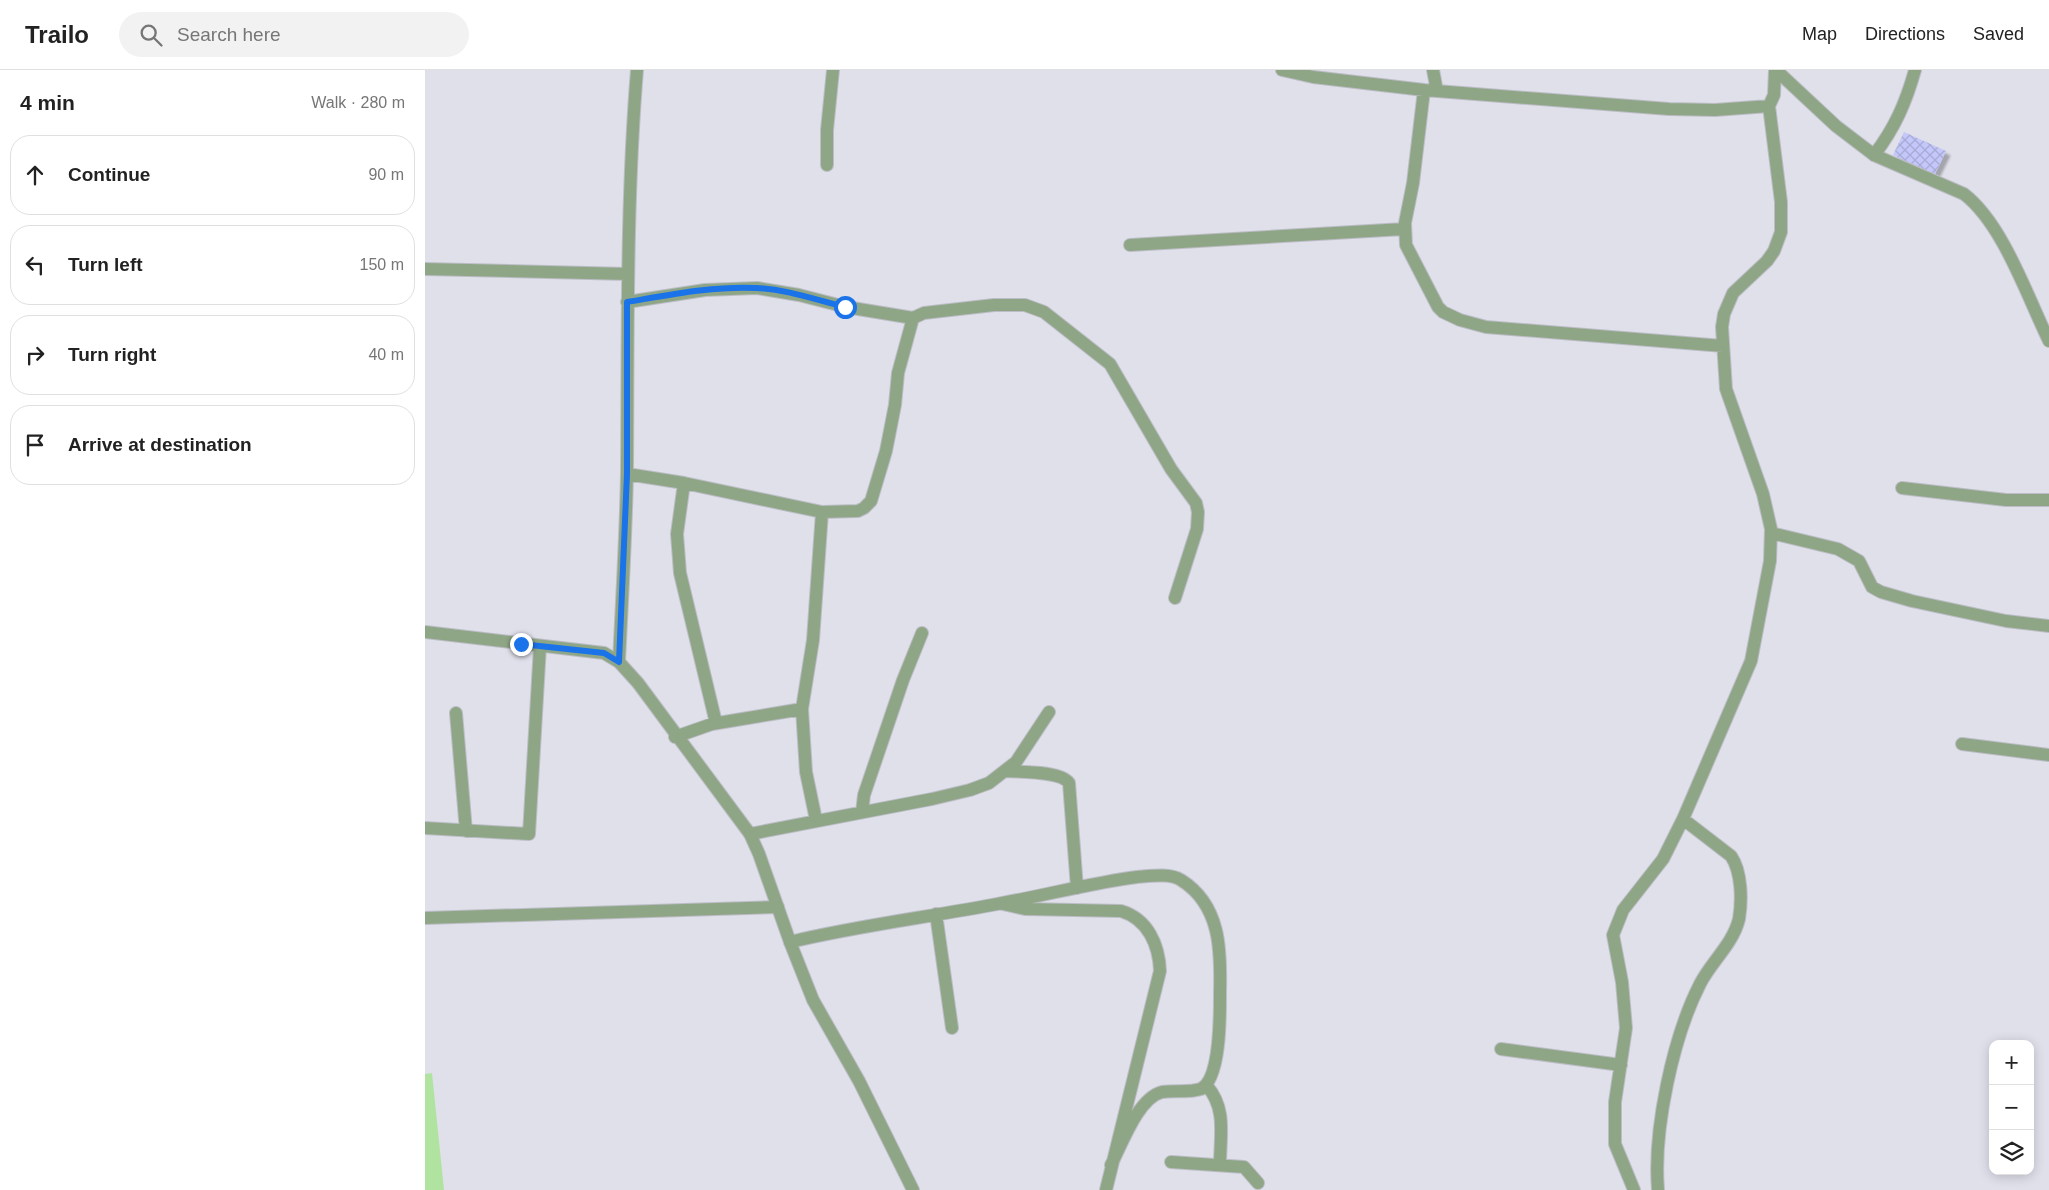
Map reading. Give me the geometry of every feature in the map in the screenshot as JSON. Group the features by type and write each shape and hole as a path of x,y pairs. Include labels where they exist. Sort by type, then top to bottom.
{"street":[{"path":"619,662 627,474 627,302 632,135 637,70"},
{"path":"827,165 827,130 833,70"},
{"path":"1282,70 1313,77 1430,91 1669,109 1715,110 1769,106"},
{"path":"1433,70 1404,228 1406,245 1438,307 1460,320 1485,327 1723,346"},
{"path":"1634,1190 1615,1144 1615,1102 1621,1065 1626,1011 1622,982 1613,944 1614,929 1623,910 1663,859 1683,819 1751,661 1770,561 1771,533 1763,494 1727,389 1722,327 1724,314 1733,293 1767,261 1774,252 1781,232 1781,202 1769,106 1774,95 1776,70"},
{"path":"1776,70 1836,126 1874,155 1964,194 1974,202 1985,214 1998,234 2049,341"},
{"path":"1874,155 1891,133 1900,116 1915,70"},
{"path":"1130,246 1404,228"},
{"path":"425,269 628,274"},
{"path":"627,302 705,290 757,288 799,295 845,307 913,318"},
{"path":"627,474 684,483 822,512 858,511 871,501 886,451 895,405 898,373 913,318 917,314 942,311 994,305 1025,305 1044,312 1110,364 1171,469 1195,503 1198,512 1197,529 1175,598"},
{"path":"684,483 677,534 680,573 716,723"},
{"path":"1902,488 2006,500 2049,500"},
{"path":"816,820 806,772 801,709 813,640 822,512"},
{"path":"1771,533 1838,549 1859,561 1872,587 1881,592 1912,601 2006,621 2049,626"},
{"path":"425,632 604,653 619,662 638,683 675,737 708,776 750,834 813,1000 859,1081 913,1190"},
{"path":"862,812 864,795 894,706 922,633"},
{"path":"425,828 529,834 540,646"},
{"path":"675,737 716,723 801,709"},
{"path":"750,834 970,790 989,783 1006,771 1022,755 1049,712"},
{"path":"457,713 466,831"},
{"path":"1962,744 2049,755"},
{"path":"1006,771 1057,775 1066,778 1069,783 1077,888"},
{"path":"1658,1190 1658,1149 1676,1045 1693,998 1702,980 1731,938 1739,918 1739,880 1735,861 1683,819"},
{"path":"790,942 846,929 1001,903 1137,877 1169,876 1178,878 1187,884 1209,909 1218,935 1221,953 1216,1054 1213,1076 1207,1086 1195,1091 1163,1092 1150,1097 1140,1109 1111,1165"},
{"path":"1001,903 1025,909 1121,911 1130,914 1144,924 1158,949 1160,971 1106,1190"},
{"path":"425,918 778,907"},
{"path":"936,914 952,1028"},
{"path":"1501,1049 1621,1065"},
{"path":"1207,1086 1216,1097 1220,1110 1220,1165"},
{"path":"1171,1162 1244,1167 1257,1183"}],"green space":[{"path":"432,1073 444,1190 425,1190 425,1074"}],"building":[{"path":"1904,132 1946,151 1935,174 1893,155"}],"route":[{"path":"521,644 591,650 612,656 619,662 627,474 627,302 705,290 757,288 790,293 845,307"}]}
